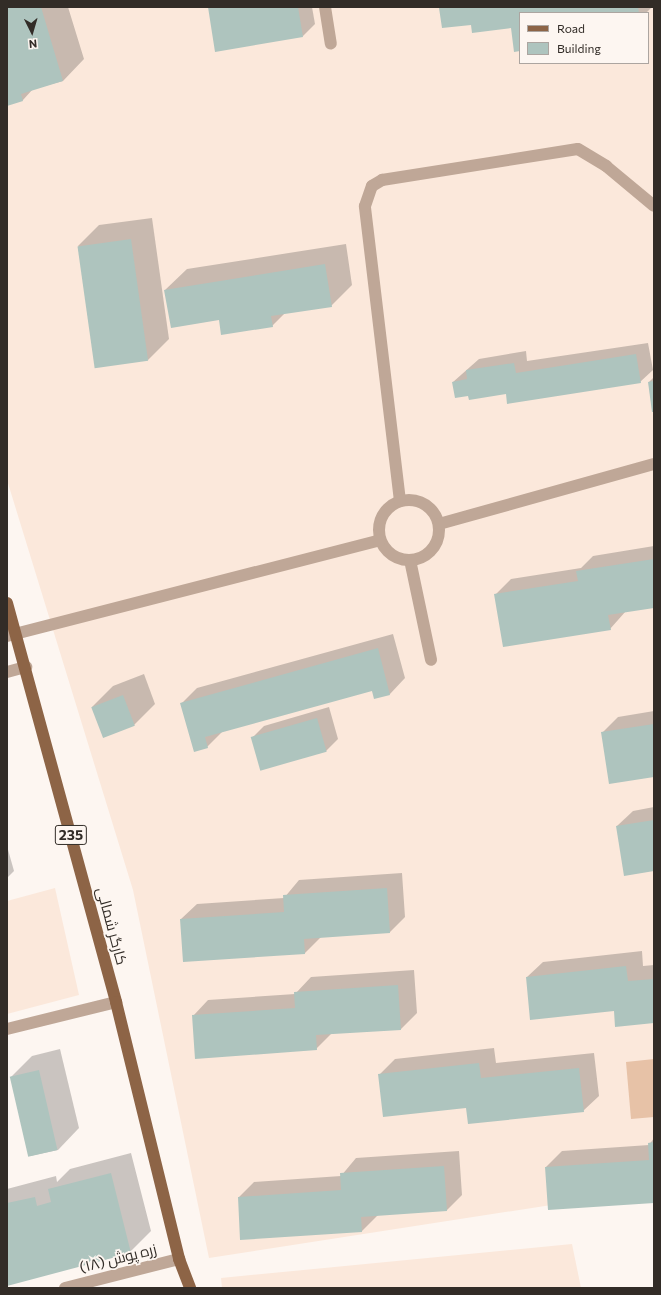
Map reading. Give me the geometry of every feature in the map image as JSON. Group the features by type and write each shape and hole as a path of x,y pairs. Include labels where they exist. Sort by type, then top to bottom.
{"main road":[{"name":"کارگر شمالی","path":"7,603 12,635 26,668 116,1002 179,1259 190,1288"},
{"name":"کارگر شمالی","path":"179,1259 180,1288"}],"street":[{"path":"325,7 331,44"},
{"path":"400,501 365,206 372,186 382,180 578,149 606,166 654,206"},
{"path":"439,524 654,464"},
{"path":"400,501 420,501 429,506 439,524 439,534 433,549 421,558 410,560 392,555 380,540 380,520 392,505 400,501"},
{"path":"12,635 380,540"},
{"path":"410,560 431,660"},
{"path":"7,672 26,668"},
{"path":"7,1029 116,1002"},
{"name":"زره پوش (۱۸)","path":"64,1288 179,1259"}],"shaded area":[{"path":"7,7 654,7 654,1189 209,1258 133,890 7,480"},
{"path":"55,888 79,995 7,1014 7,901"},
{"path":"654,1059 654,1117 631,1119 626,1062"},
{"path":"572,1244 581,1288 222,1288 221,1278"}],"building":[{"path":"7,7 41,7 63,81 21,94 23,101 7,106"},
{"path":"208,7 298,7 303,37 215,52"},
{"path":"638,7 639,12 519,12 519,51 514,52 511,28 472,33 471,25 442,28 439,8"},
{"path":"131,239 148,361 95,368 78,247"},
{"path":"325,264 332,307 271,316 273,327 221,335 219,320 171,328 164,290"},
{"path":"636,354 641,383 507,404 506,394 469,400 468,396 455,398 452,382 467,379 466,370 514,363 516,373"},
{"path":"654,381 654,412 652,412 648,382"},
{"path":"654,559 654,608 608,615 611,630 503,647 494,594 578,581 576,571"},
{"path":"378,648 390,695 374,699 372,691 205,737 208,748 194,752 180,703"},
{"path":"123,695 135,726 103,738 91,707"},
{"path":"317,718 327,752 260,771 251,737"},
{"path":"654,724 654,777 609,784 601,732"},
{"path":"654,820 654,871 624,876 616,826"},
{"path":"387,888 390,933 304,939 305,954 183,962 180,919 284,912 283,895"},
{"path":"626,966 628,981 654,979 654,1023 615,1027 614,1011 530,1020 526,977"},
{"path":"398,985 401,1030 316,1035 317,1050 195,1059 192,1015 295,1008 294,992"},
{"path":"479,1063 481,1078 579,1068 584,1112 468,1124 466,1108 383,1117 378,1074"},
{"path":"39,1070 57,1150 28,1157 10,1077"},
{"path":"654,1142 654,1203 548,1210 545,1167 649,1160 648,1143"},
{"path":"444,1166 447,1211 361,1217 362,1232 240,1240 238,1197 341,1190 340,1173"},
{"path":"111,1173 131,1253 7,1286 7,1203 35,1197 37,1206 51,1202 48,1189"}]}
